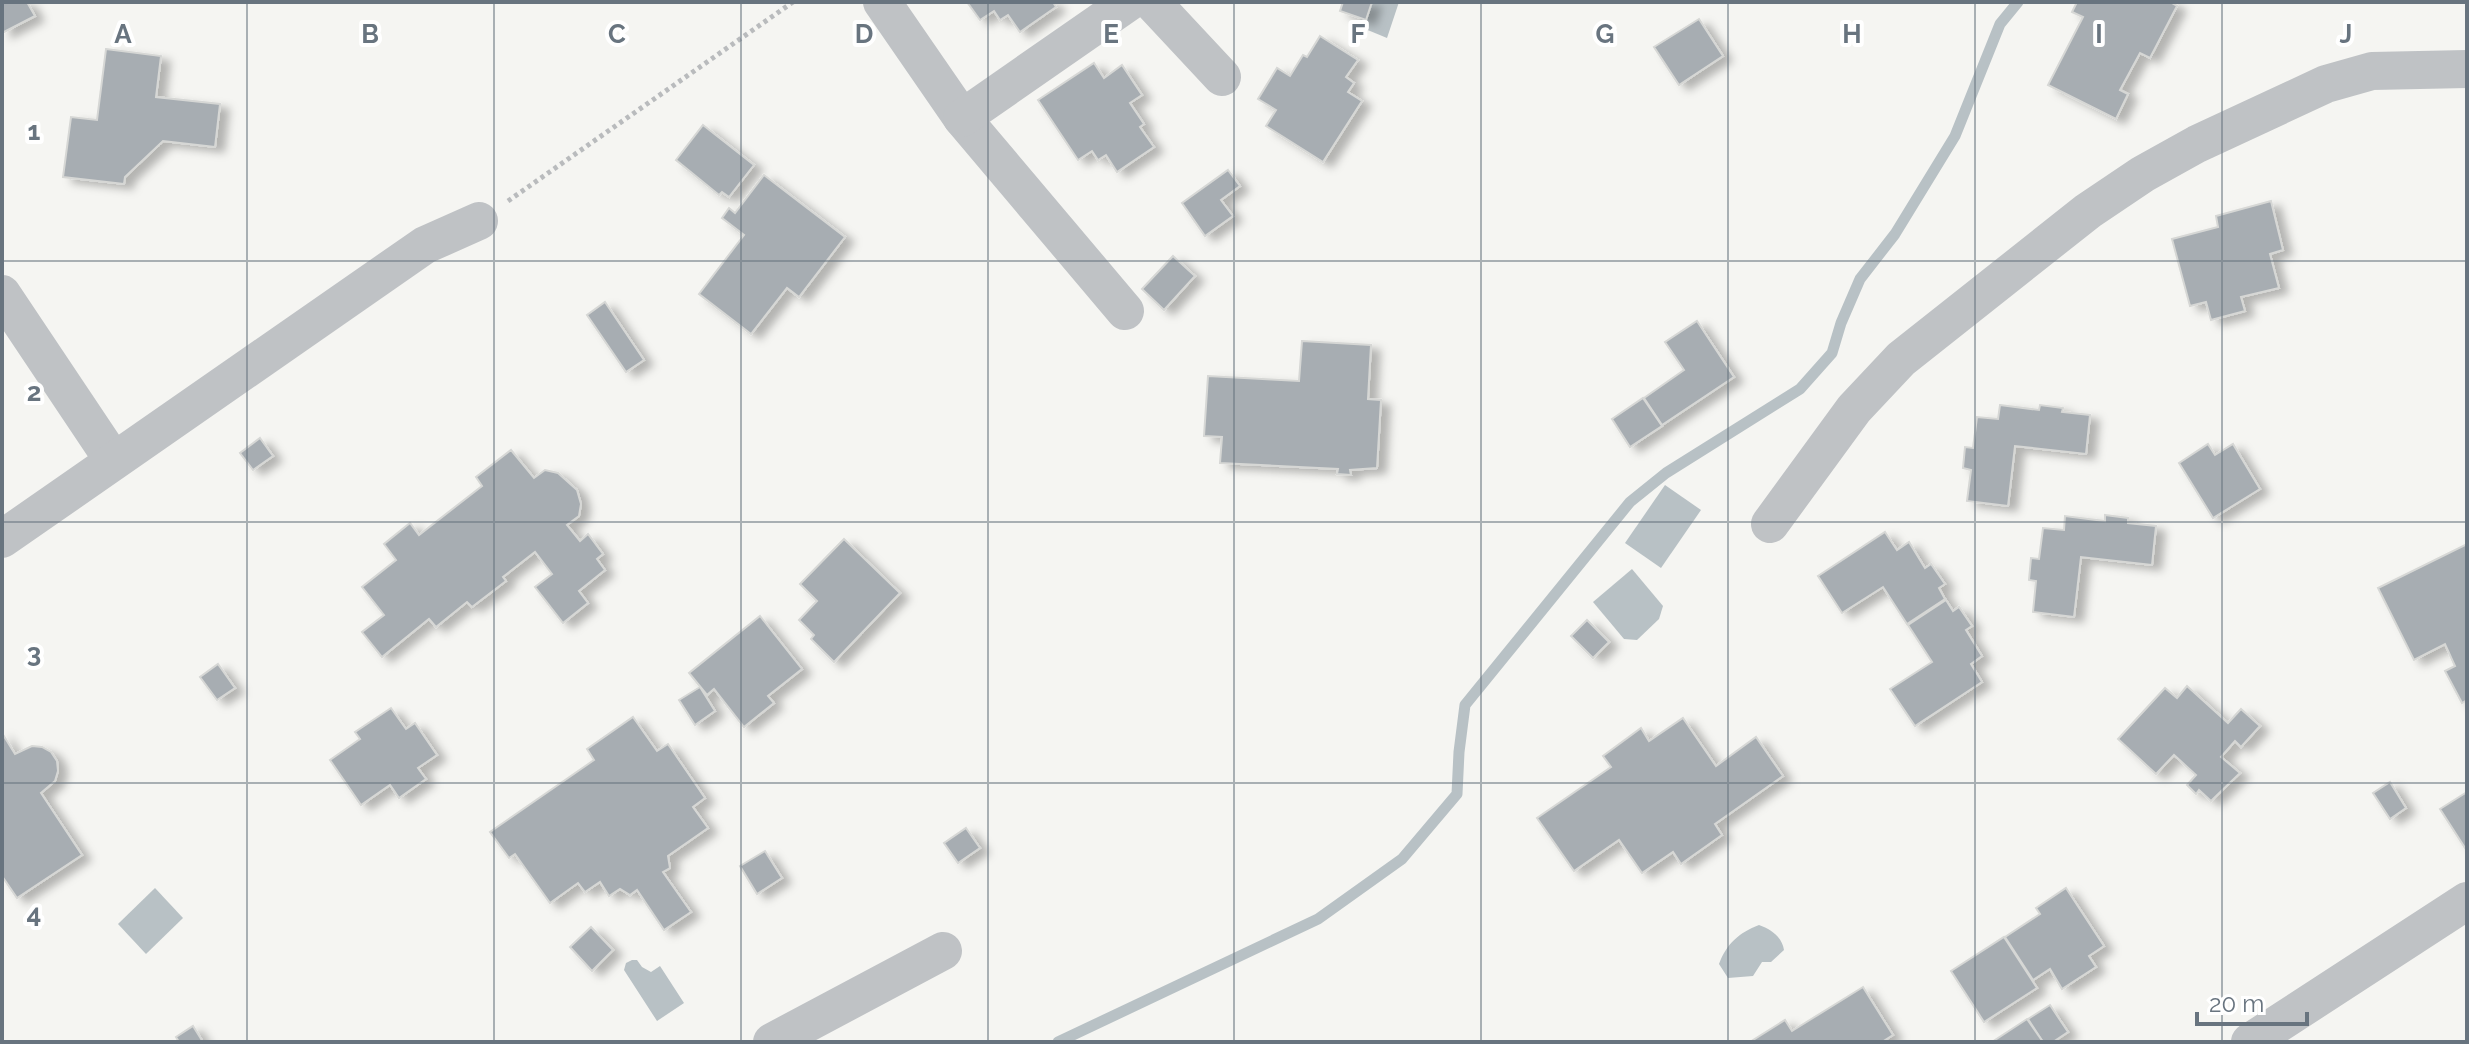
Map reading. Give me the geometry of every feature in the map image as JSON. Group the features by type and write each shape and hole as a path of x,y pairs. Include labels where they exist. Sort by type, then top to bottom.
{"street":[{"path":"882,2 962,118 1125,311"},
{"path":"962,118 1129,2"},
{"path":"1152,2 1222,77"},
{"path":"1770,524 1854,409 1901,359 2088,211 2143,174 2197,144 2326,84 2372,71 2467,69"},
{"path":"2,539 425,245 479,221"},
{"path":"2,294 113,460"},
{"path":"2250,1042 2463,912"},
{"path":"772,1042 943,951"}],"path":[{"path":"479,221 793,2"}],"shaded area":[{"path":"1367,2 1399,2 1387,38 1358,26"},
{"path":"1665,485 1701,510 1661,568 1625,543"},
{"path":"1632,569 1663,606 1659,619 1637,640 1624,639 1593,602"},
{"path":"155,888 183,918 146,954 118,924"},
{"path":"1759,925 1775,934 1784,950 1771,962 1762,962 1753,976 1728,978 1719,964 1726,950 1740,935"},
{"path":"637,960 651,972 660,966 684,1003 657,1021 624,970 626,963"}],"building":[{"path":"2,2 27,2 35,16 2,33"},
{"path":"967,2 1053,2 1056,7 1020,32 1008,15 1000,20 994,11 980,20"},
{"path":"1343,2 1372,2 1366,20 1340,11"},
{"path":"2077,2 2170,2 2177,6 2150,58 2140,53 2120,90 2128,94 2116,119 2048,85 2083,17 2072,12"},
{"path":"1699,19 1723,56 1679,85 1654,47"},
{"path":"1320,36 1358,60 1346,77 1354,83 1348,92 1362,101 1323,162 1266,126 1276,110 1258,99 1277,68 1290,76"},
{"path":"106,49 161,56 156,97 220,104 215,147 163,141 125,177 124,184 63,177 71,117 97,120"},
{"path":"1094,63 1104,78 1122,65 1142,95 1130,103 1144,124 1140,127 1154,147 1117,172 1106,155 1098,160 1092,151 1078,160 1038,100"},
{"path":"703,125 754,165 729,197 722,192 719,195 676,160"},
{"path":"1228,170 1240,186 1221,200 1233,216 1205,236 1182,203"},
{"path":"764,175 845,237 799,297 787,288 751,334 699,294 744,235 722,218 729,208 735,213"},
{"path":"2271,201 2283,250 2270,254 2279,288 2241,297 2245,311 2211,320 2206,302 2190,306 2172,239 2218,227 2216,216"},
{"path":"1173,256 1195,276 1164,310 1142,289"},
{"path":"605,302 644,360 626,372 587,315"},
{"path":"1697,321 1734,377 1662,425 1644,398 1684,370 1665,342"},
{"path":"1302,341 1371,345 1368,399 1381,400 1377,468 1350,470 1351,475 1337,474 1338,469 1220,463 1222,437 1204,436 1208,376 1299,381"},
{"path":"1643,398 1662,426 1630,447 1612,419"},
{"path":"2000,405 2039,410 2040,405 2063,408 2062,412 2090,415 2086,454 2015,446 2008,506 1967,501 1971,470 1963,468 1965,447 1973,448 1977,417 1998,419"},
{"path":"260,438 273,456 253,470 240,453"},
{"path":"2208,444 2215,455 2233,444 2260,489 2213,518 2179,463"},
{"path":"511,450 534,478 545,470 558,473 577,490 581,504 579,516 567,525 580,541 588,534 603,554 597,559 605,570 579,591 588,603 563,623 535,587 552,574 535,552 503,577 506,581 472,607 467,602 436,627 429,619 382,657 362,632 384,615 362,587 396,560 384,544 410,523 419,535 482,486 476,477"},
{"path":"2105,515 2128,518 2128,523 2156,526 2152,565 2081,557 2074,617 2033,612 2036,581 2029,580 2031,558 2039,559 2043,528 2064,530 2065,516 2105,521"},
{"path":"1885,532 1897,550 1909,542 1925,568 1931,564 1945,584 1939,588 1945,599 1907,624 1883,587 1842,613 1818,576"},
{"path":"844,539 900,593 834,662 811,639 814,635 799,620 817,601 800,584"},
{"path":"2467,544 2467,700 2462,703 2445,671 2455,666 2445,644 2414,660 2378,588"},
{"path":"1946,600 1953,611 1959,607 1972,626 1966,630 1982,656 1971,664 1982,682 1915,726 1890,689 1932,662 1908,625"},
{"path":"760,616 802,669 768,696 774,703 744,727 714,689 707,695 689,673"},
{"path":"1587,620 1609,642 1593,658 1571,636"},
{"path":"218,664 235,688 217,700 200,677"},
{"path":"2187,686 2228,723 2241,709 2260,726 2241,747 2235,741 2221,757 2240,773 2211,801 2199,790 2196,794 2187,785 2196,775 2174,755 2156,774 2118,739 2165,688 2177,698"},
{"path":"700,687 715,711 695,725 679,700"},
{"path":"391,708 406,729 415,723 437,755 418,768 426,779 399,798 390,785 361,805 330,760 360,739 355,732"},
{"path":"633,717 657,751 668,744 705,798 693,807 708,828 668,856 670,868 663,872 691,912 664,930 637,890 630,895 620,889 609,896 600,882 585,892 578,883 550,903 515,854 509,858 490,832 594,760 587,749"},
{"path":"1683,718 1716,766 1756,737 1783,776 1715,824 1722,835 1681,864 1673,852 1642,873 1619,840 1574,871 1537,818 1611,767 1603,756 1641,728 1649,741"},
{"path":"2,733 15,754 32,746 42,747 51,752 57,761 55,781 41,793 82,855 17,898 2,876"},
{"path":"2390,782 2406,808 2390,819 2373,793"},
{"path":"2467,792 2467,851 2440,809"},
{"path":"966,828 980,848 958,863 944,843"},
{"path":"765,851 782,878 757,894 740,866"},
{"path":"2066,888 2104,946 2089,956 2096,967 2062,989 2050,969 2033,980 2005,937 2040,914 2036,908"},
{"path":"591,927 613,950 592,971 570,947"},
{"path":"2004,937 2037,988 1984,1022 1951,971"},
{"path":"1863,987 1893,1035 1882,1042 1750,1042 1785,1020 1792,1031"},
{"path":"2050,1005 2068,1032 2053,1042 2043,1042 2028,1019"},
{"path":"2027,1019 2043,1042 1992,1042"},
{"path":"193,1026 203,1042 179,1042 176,1037"}],"waterway":[{"path":"1058,1042 1318,919 1402,859 1457,794 1465,705 1630,502 1666,473 1800,389 1832,353 1860,279 1895,234 1955,136 2000,24 2018,2"}]}
